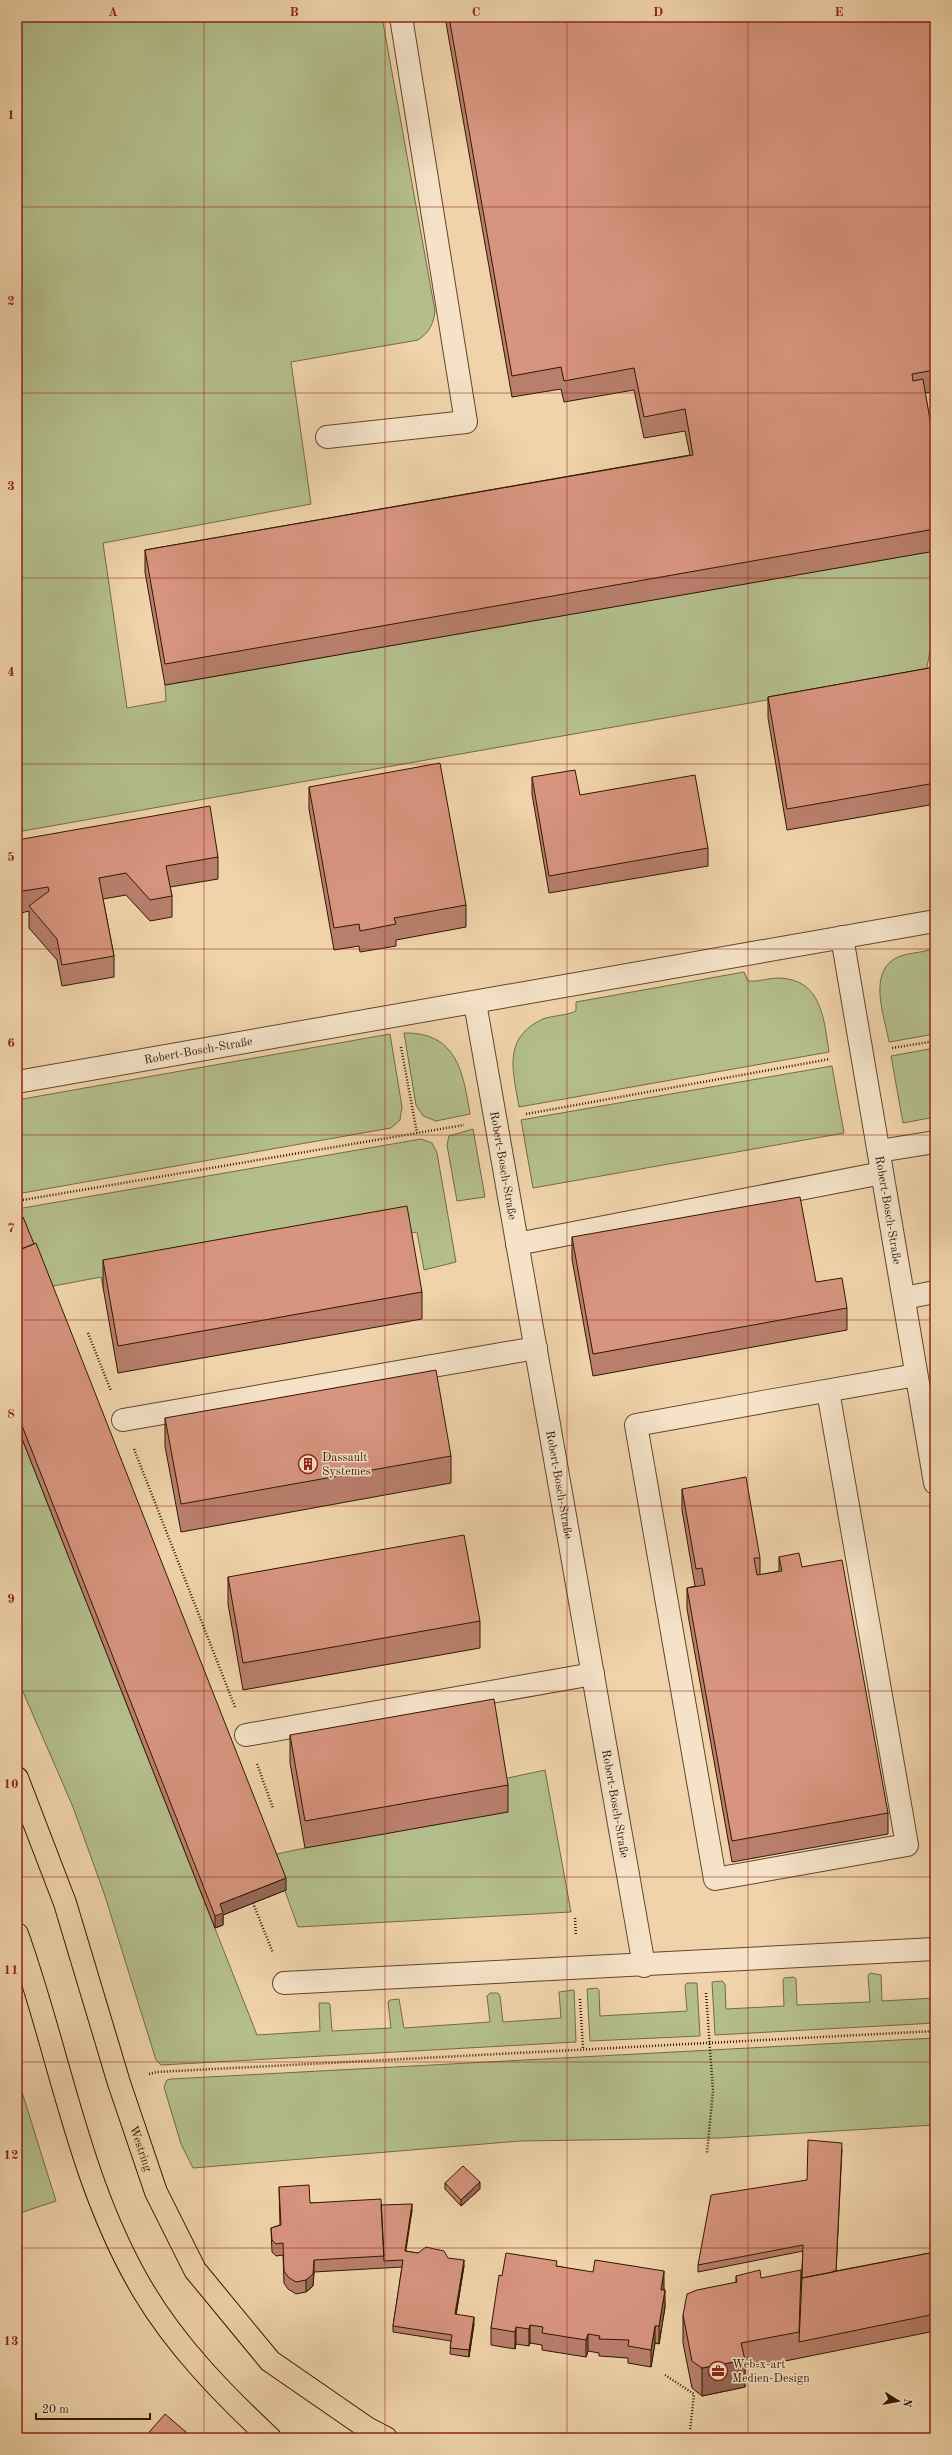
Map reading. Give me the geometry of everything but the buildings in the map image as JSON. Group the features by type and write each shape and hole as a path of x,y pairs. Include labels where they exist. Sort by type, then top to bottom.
{"main road":[{"name":"Westring","path":"17,1778 39,1830 65,1903 119,2083 156,2192 195,2270 270,2362 367,2428 386,2438"},
{"path":"17,1934 86,2164 116,2238 144,2292 185,2350 234,2404 270,2438"}],"street":[{"path":"327,437 466,422 401,17"},
{"name":"Robert-Bosch-Straße","path":"17,1082 475,1003 935,921"},
{"name":"Robert-Bosch-Straße","path":"842,937 935,1483"},
{"name":"Robert-Bosch-Straße","path":"475,1003 644,1966"},
{"path":"879,1152 935,1142"},
{"path":"517,1244 882,1173"},
{"path":"904,1298 935,1292"},
{"path":"123,1420 536,1348"},
{"path":"828,1391 907,1845 715,1879 636,1425 916,1375"},
{"path":"246,1735 593,1674"},
{"path":"284,1983 704,1963 935,1949"}],"path":[{"path":"395,1017 417,1133"},
{"path":"88,1333 246,1735 273,1808"},
{"path":"253,1903 284,1983"},
{"path":"704,1963 713,2091 707,2153"},
{"path":"119,2083 157,2072 935,2031"},
{"path":"665,2375 694,2394 690,2431"}],"green space":[{"path":"17,17 382,17 435,311 430,327 418,340 291,362 311,504 103,543 127,708 166,701 165,685 933,551 935,560 935,625 926,672 17,832"},
{"path":"935,939 935,1034 889,1042 880,998 880,986 886,966 894,959 903,955 934,948"},
{"path":"744,972 748,981 779,978 793,980 804,985 812,993 818,1003 825,1027 829,1052 519,1107 513,1068 513,1057 516,1046 521,1036 530,1027 543,1019 576,1011 576,1002"},
{"path":"404,1033 422,1034 436,1039 446,1047 454,1057 460,1070 470,1114 436,1121 423,1116 416,1105"},
{"path":"390,1034 402,1107 400,1120 391,1128 17,1194 17,1100"},
{"path":"935,1048 935,1117 903,1123 891,1056"},
{"path":"832,1066 844,1133 533,1188 521,1120"},
{"path":"473,1129 485,1197 457,1201 447,1145 449,1136"},
{"path":"421,1139 432,1143 437,1153 456,1262 424,1270 417,1232 103,1287 101,1277 48,1287 17,1215 17,1209"},
{"path":"17,1426 257,2035 320,2031 319,2003 329,2003 330,2005 332,2031 391,2028 388,2002 390,2000 399,1999 404,2028 490,2022 487,1996 490,1993 498,1993 500,1996 503,2022 561,2018 559,1992 574,1990 576,2042 161,2065 156,2060 105,1896 73,1807 17,1678"},
{"path":"545,1770 571,1912 298,1927 272,1855 305,1848 503,1779"},
{"path":"870,1973 881,1975 882,2001 935,1998 935,2023 715,2035 712,1982 722,1981 725,1984 726,2009 784,2006 784,1978 794,1977 796,1979 797,2005 870,2002 868,1976"},
{"path":"687,1983 697,1983 700,2036 590,2041 587,1989 597,1988 599,1990 600,2016 687,2011 685,1986"},
{"path":"935,2038 935,2125 720,2138 520,2141 193,2168 181,2144 164,2087 167,2080 171,2079"},
{"path":"17,2076 56,2201 17,2214"}],"place":[{"name":"Dassault Systemes","path":"308,1464"},
{"name":"Web-x-art Medien-Design","path":"718,2371"}]}
